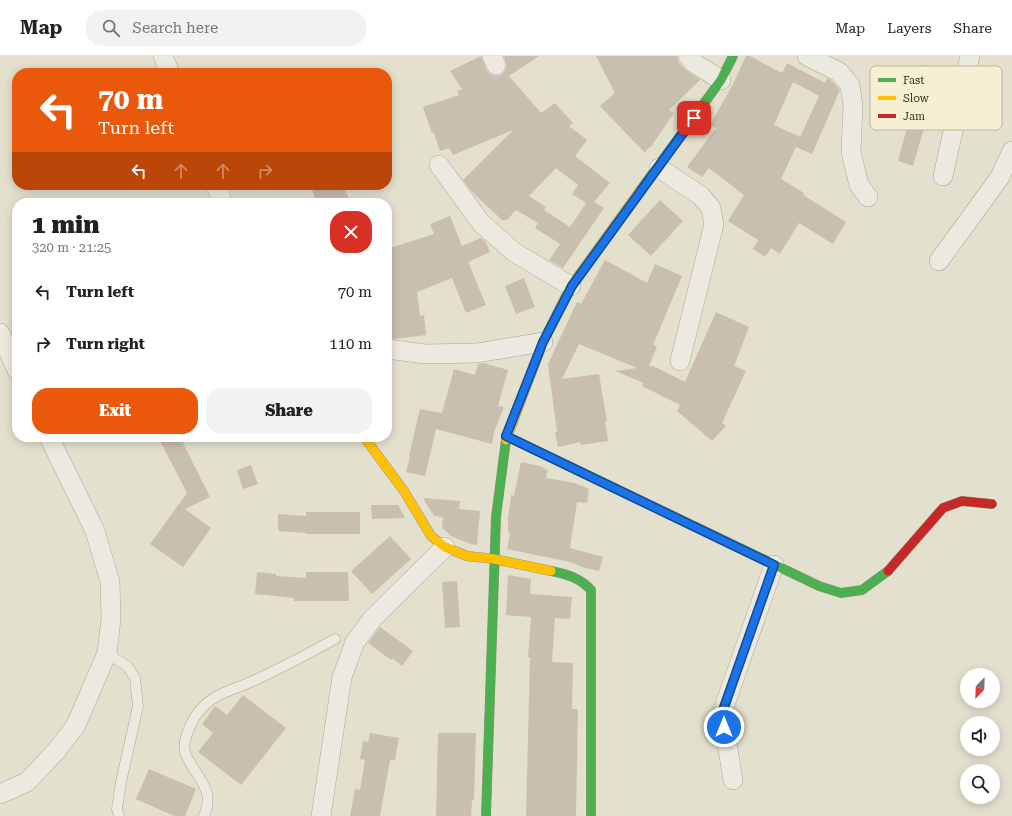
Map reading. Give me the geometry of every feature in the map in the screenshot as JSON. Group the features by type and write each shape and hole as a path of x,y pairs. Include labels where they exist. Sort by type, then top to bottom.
{"street":[{"path":"163,56 168,68"},
{"path":"688,56 694,63 721,80"},
{"path":"486,816 496,518 506,436 543,342 572,286 659,168 721,80 733,56"},
{"path":"807,56 838,72 850,85 853,106 851,152 859,185 868,197"},
{"path":"968,66 970,56"},
{"path":"943,176 953,130"},
{"path":"939,261 1000,176 1012,151"},
{"path":"439,164 481,223 514,252 572,286"},
{"path":"659,168 701,196 711,208 714,224 680,361"},
{"path":"0,333 12,359"},
{"path":"392,350 425,354 477,353 543,342"},
{"path":"506,436 774,565 819,586 841,593 862,590 891,569 943,508 962,501 992,504"},
{"path":"0,794 27,782 57,750 72,731 107,653 110,619 110,582 95,531 51,442"},
{"path":"368,442 404,491 431,536 445,547 467,556 494,559 567,574 584,582 591,590 591,816"},
{"path":"321,816 342,677 355,642 373,618 445,547"},
{"path":"734,780 722,713 774,565"}],"lane":[{"path":"204,816 208,808 207,790 185,754 185,742 189,727 202,708 220,694 249,683 335,639"},
{"path":"107,653 128,667 135,678 138,706 121,782 117,809 119,816"}],"building":[{"path":"481,56 486,70 490,74 495,76 501,75 507,66 504,56 539,56 509,76 541,113 555,103 573,123 569,126 587,140 575,156 610,183 594,202 604,208 563,268 549,260 560,244 535,228 538,223 516,210 507,220 502,220 472,192 463,180 513,130 453,155 449,148 440,151 423,107 459,95 457,91 462,89 450,71","holes":["556,168 578,185 572,194 586,203 570,227 544,210 546,207 529,196"]},
{"path":"596,56 677,56 679,63 700,80 669,110 674,113 645,153 600,106 615,93"},
{"path":"746,56 750,56 782,73 787,63 825,83 827,78 840,90 812,154 796,147 781,179 804,193 803,195 846,222 833,244 799,223 780,254 771,248 765,257 753,249 758,240 728,221 744,195 709,168 702,177 687,167 716,128 710,125 732,86","holes":["793,82 819,96 800,137 774,125"]},
{"path":"906,130 923,130 913,166 898,161"},
{"path":"312,190 345,190 349,198 315,198"},
{"path":"660,200 683,221 651,256 628,235"},
{"path":"450,216 462,246 481,238 485,241 490,252 468,262 486,305 466,313 452,278 417,292 420,316 424,315 426,335 392,339 392,247 434,234 430,224"},
{"path":"605,260 647,283 655,264 682,276 653,345 657,346 649,366 653,366 685,382 716,312 749,327 734,366 746,371 722,423 726,426 712,441 677,411 680,405 642,386 644,383 615,371 637,368 579,344 562,379 599,374 607,421 605,421 608,441 581,445 580,442 558,447 548,364 577,302 581,304"},
{"path":"524,278 535,307 516,314 505,286"},
{"path":"484,363 508,370 498,406 504,407 494,432 492,444 436,429 425,476 406,472 420,409 442,413 454,369 475,375 478,364"},
{"path":"161,442 182,442 210,497 185,509 211,528 183,567 150,544 187,493"},
{"path":"521,462 540,466 548,470 546,478 575,483 589,489 587,503 577,502 570,548 603,557 599,571 582,567 570,562 507,549 510,533 508,533 508,518 511,495 514,496"},
{"path":"251,465 258,484 243,489 237,470"},
{"path":"424,498 460,501 459,509 480,511 477,545 470,544 451,536 442,528 443,517 434,516"},
{"path":"371,505 398,505 405,518 372,519"},
{"path":"306,512 360,512 360,534 306,534 278,531 278,514 306,516"},
{"path":"390,536 411,559 372,594 351,571"},
{"path":"257,572 276,574 276,576 306,578 306,572 348,572 349,601 294,601 294,598 255,594"},
{"path":"508,575 531,579 530,594 572,597 570,619 555,618 552,662 573,663 572,709 578,709 576,816 526,816 530,657 528,657 531,617 506,615"},
{"path":"457,581 460,627 445,628 442,582"},
{"path":"380,627 413,651 402,666 368,643"},
{"path":"243,695 286,728 241,785 198,752 213,733 202,724 215,706 227,715"},
{"path":"370,733 399,738 395,760 390,760 380,816 350,816 355,789 360,790 365,760 360,759 363,741 368,742"},
{"path":"438,733 476,733 474,800 472,800 471,816 436,816"},
{"path":"149,769 196,789 185,816 174,816 136,799"}],"traffic: fast":[{"path":"639,192 721,80 733,56"},
{"path":"486,816 496,517 506,440"},
{"path":"694,526 819,586 841,593 862,590 888,571"},
{"path":"551,571 573,577 582,582 591,590 591,816"}],"traffic: slow":[{"path":"506,440 543,342 571,286 639,192"},
{"path":"506,436 694,526"},
{"path":"368,442 404,491 431,536 445,547 467,556 494,559 551,571"}],"traffic: jam":[{"path":"888,571 943,508 962,501 992,504"}],"route":[{"path":"694,118 572,286 543,342 506,436 774,565 722,713 724,727"}]}
